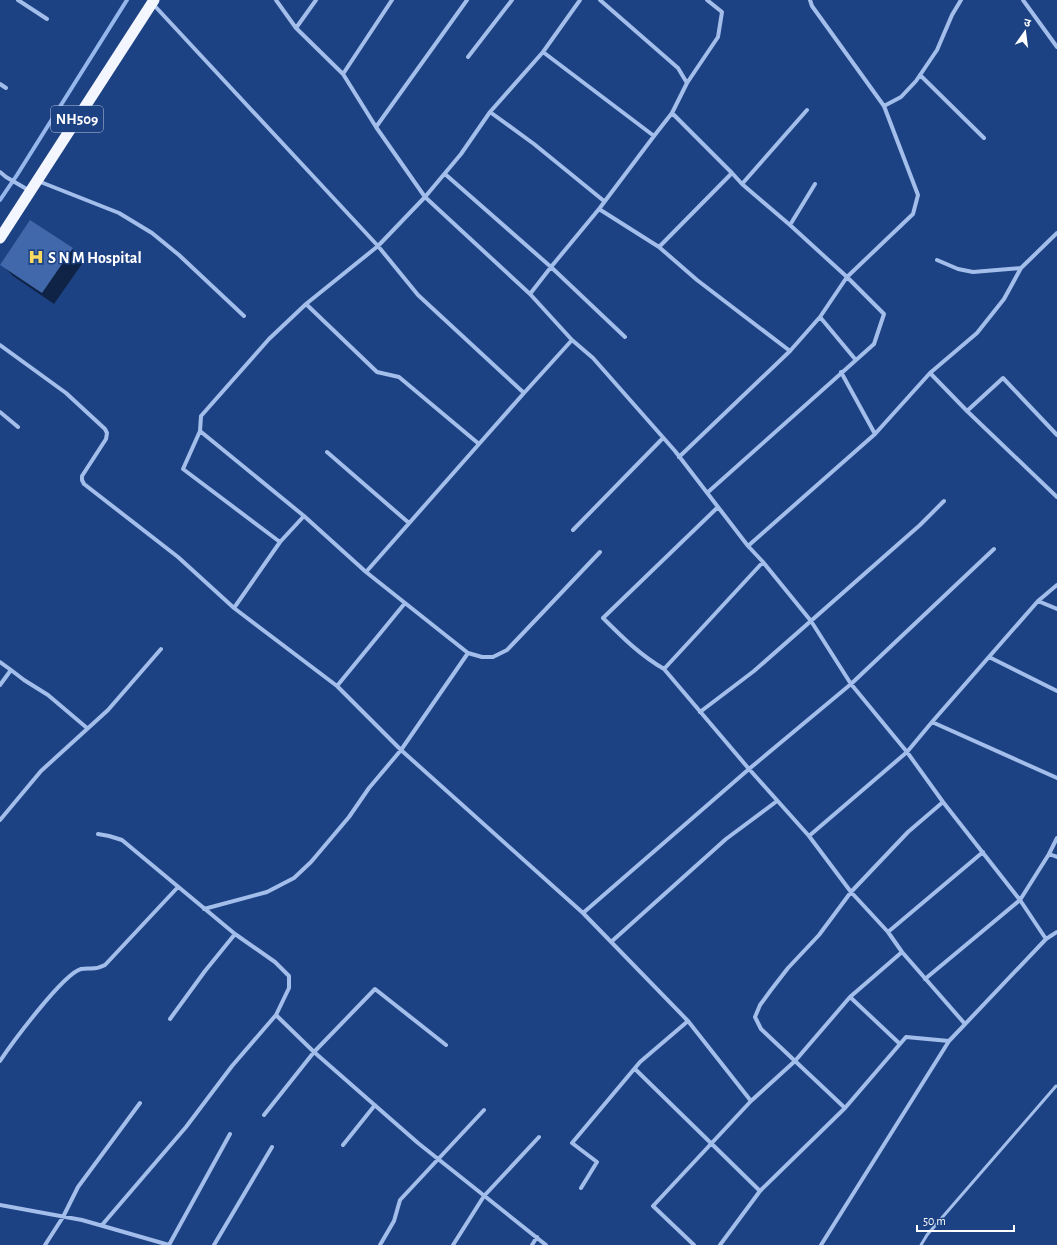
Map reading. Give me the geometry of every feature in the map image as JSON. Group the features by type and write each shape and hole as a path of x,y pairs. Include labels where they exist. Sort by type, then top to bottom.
{"highway":[{"name":"NH509","path":"0,238 26,189 38,181 153,1"}],"street":[{"path":"18,0 47,19"},
{"path":"276,0 280,2 296,28 343,74 376,127 425,197 530,294 572,340 593,358 679,457 748,546 811,621 851,684 907,752 943,802 1020,900 1046,939"},
{"path":"296,28 316,0"},
{"path":"343,74 392,0"},
{"path":"376,127 467,0"},
{"path":"468,57 512,0"},
{"path":"280,542 183,469 200,431 201,416 269,339 306,304 378,246 425,197 461,154 490,112 543,52 580,0"},
{"path":"600,0 678,68 687,83"},
{"path":"530,294 599,209 672,113 687,83 718,37 722,12 708,0"},
{"path":"679,457 790,351 820,317 847,277 913,214 918,195 884,106 812,6 810,0"},
{"path":"884,106 901,97 920,75 937,50 952,15 961,0"},
{"path":"1023,0 1057,47"},
{"path":"153,1 378,246 418,295 524,393"},
{"path":"543,52 654,136"},
{"path":"920,75 984,138"},
{"path":"0,84 6,88"},
{"path":"742,184 807,110"},
{"path":"490,112 534,144 604,201"},
{"path":"672,113 742,184 847,277 884,314 874,344 707,493"},
{"path":"0,172 26,189"},
{"path":"659,247 732,173"},
{"path":"445,174 551,267 625,337"},
{"path":"38,181 119,213 152,233 179,255 244,316"},
{"path":"790,225 814,184"},
{"path":"599,209 659,247 697,280 790,351"},
{"path":"748,546 875,434 930,373 977,332 1004,299 1020,268 1057,233"},
{"path":"937,260 973,272 1020,268"},
{"path":"306,304 377,372 399,377 479,444"},
{"path":"820,317 855,360"},
{"path":"366,572 572,340"},
{"path":"0,345 66,393 105,429 107,434 106,439 82,476 84,484 178,557 234,608 336,686 401,750 583,913 688,1021 751,1101"},
{"path":"841,372 875,434"},
{"path":"930,373 967,411 1057,497"},
{"path":"967,411 1003,378 1057,435"},
{"path":"0,412 18,427"},
{"path":"200,431 304,516 366,572 468,654 482,658 493,657 507,650 600,552"},
{"path":"573,530 662,438"},
{"path":"327,452 409,523"},
{"path":"700,712 754,671 920,525 944,500"},
{"path":"718,507 603,618 647,659 664,669 749,769 809,836 851,892 888,932 902,952 965,1024"},
{"path":"234,608 280,542 304,516"},
{"path":"583,913 749,769 851,684 994,549"},
{"path":"664,669 763,562"},
{"path":"809,836 907,752 1038,601 1057,585"},
{"path":"1038,601 1057,609"},
{"path":"336,686 405,603"},
{"path":"0,820 41,771 108,710 142,669 161,649"},
{"path":"204,909 267,892 294,878 349,817 369,788 401,750 468,654"},
{"path":"989,657 1057,691"},
{"path":"0,662 24,680 48,695 87,728"},
{"path":"0,685 11,670"},
{"path":"932,722 1057,778"},
{"path":"611,942 726,839 777,801"},
{"path":"845,1108 761,1029 755,1017 760,1005 771,990 788,968 819,935 851,892 908,832 943,802"},
{"path":"98,834 122,840 235,934 275,962 289,976 289,988 276,1015 232,1066 186,1127 102,1225"},
{"path":"925,979 1020,900 1049,854 1057,838"},
{"path":"888,932 983,852"},
{"path":"1049,854 1057,857"},
{"path":"0,1061 15,1039 61,984 81,969 98,969 105,965 178,887"},
{"path":"821,1245 949,1042 1046,939 1057,932"},
{"path":"170,1018 235,934"},
{"path":"694,1245 653,1206 751,1101 795,1061 850,997 902,952"},
{"path":"264,1115 314,1052 375,989 446,1045"},
{"path":"850,997 900,1044"},
{"path":"276,1015 314,1052 438,1159 546,1245"},
{"path":"580,1188 597,1162 572,1143 640,1062 688,1021"},
{"path":"720,1245 760,1191 845,1108 906,1037 949,1042"},
{"path":"635,1069 760,1191"},
{"path":"45,1245 63,1217 78,1187 140,1103"},
{"path":"343,1145 375,1105"},
{"path":"380,1245 394,1222 400,1200 484,1110"},
{"path":"0,1206 102,1225 169,1245 230,1134"},
{"path":"453,1245 484,1196 539,1137"},
{"path":"214,1245 272,1147"},
{"path":"532,1245 537,1238"}],"lane":[{"path":"921,1245 927,1235 1056,1086"}],"building":[{"path":"30,220 73,248 42,293 0,265"}],"waterway":[{"path":"0,200 127,0"}],"place":[{"name":"S N M Hospital","path":"36,257"}]}
